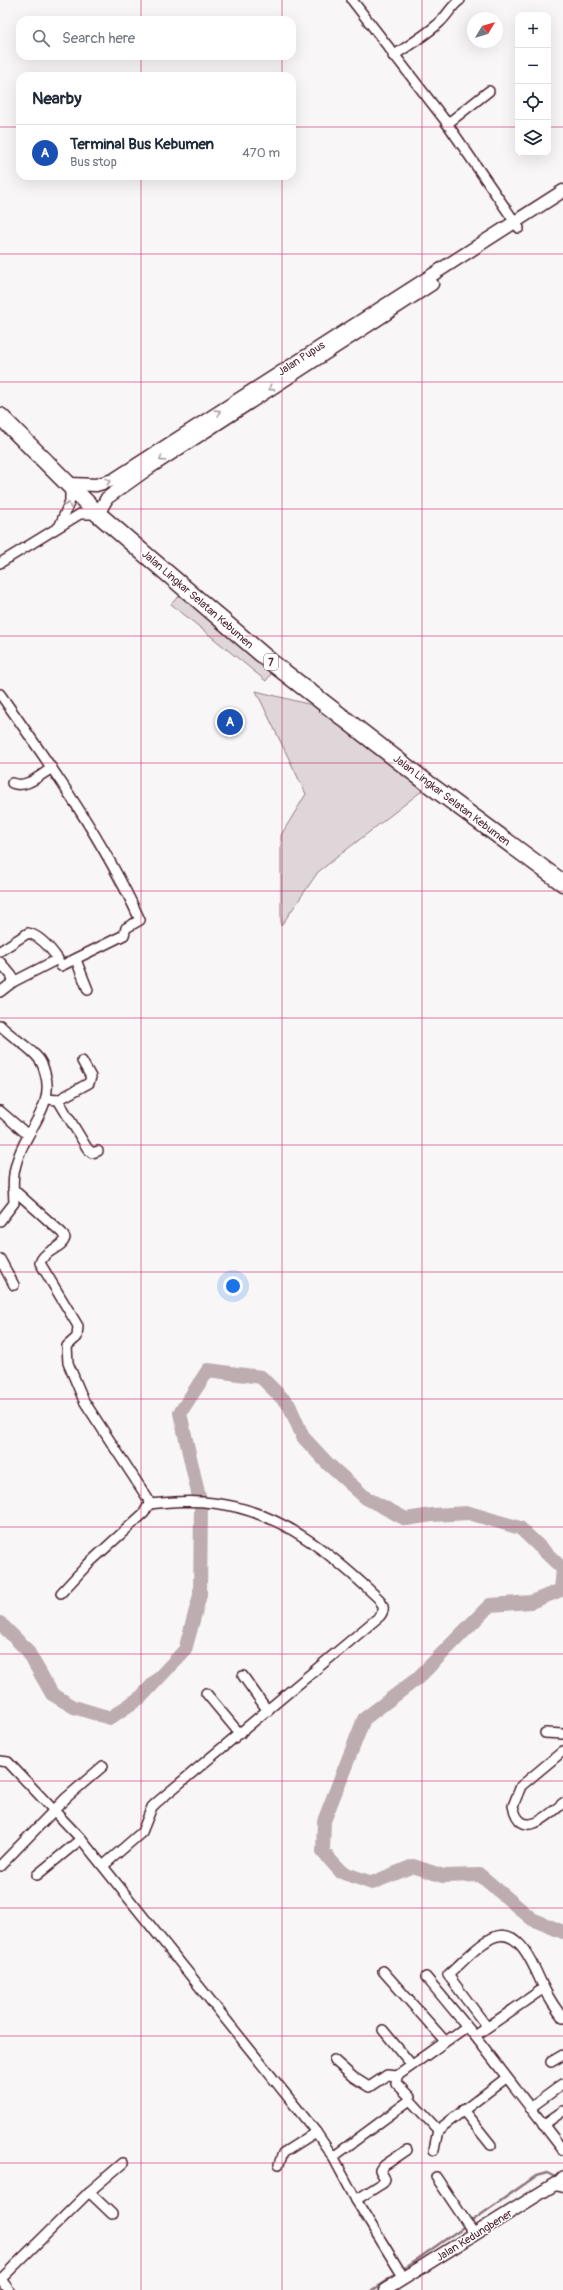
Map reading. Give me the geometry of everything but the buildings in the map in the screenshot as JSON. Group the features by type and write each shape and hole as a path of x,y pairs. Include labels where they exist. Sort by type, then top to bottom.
{"highway":[{"name":"Jalan Lingkar Selatan Kebumen","path":"0,416 70,484 98,514 311,694 563,883"}],"street":[{"path":"352,0 393,56 447,124 517,224"},
{"path":"393,56 439,23 448,14 449,9 460,0"},
{"path":"447,124 489,91"},
{"name":"Jalan Pupus","path":"98,514 107,498 149,468 517,224 563,191"},
{"name":"Jalan Pupus","path":"70,484 96,485 113,480 517,224 563,200"},
{"path":"60,525 70,501 70,484"},
{"path":"0,563 80,514 98,514"},
{"path":"0,694 52,768 102,849 140,920 126,928 124,935 76,960 13,982 0,992"},
{"path":"12,783 17,786 24,785 52,768"},
{"path":"0,950 28,933 35,935 46,944 60,965"},
{"path":"76,960 88,990"},
{"path":"0,962 12,976 13,982"},
{"path":"0,1027 39,1059 48,1082 47,1099 28,1135 16,1166 13,1189 14,1203 0,1221"},
{"path":"47,1099 58,1100 86,1085 91,1080 82,1061"},
{"path":"58,1100 87,1148 92,1153 98,1151"},
{"path":"0,1111 28,1135"},
{"path":"13,1189 62,1233 65,1238 63,1243 46,1253 40,1263 78,1326 77,1337 67,1346 68,1363 84,1401 144,1491 149,1504"},
{"path":"0,1259 14,1286"},
{"path":"103,1866 142,1832 152,1807 156,1803 380,1616 384,1606 353,1574 312,1540 299,1535 281,1523 244,1510 214,1503 182,1501 149,1504"},
{"path":"62,1593 88,1564 144,1513 149,1504"},
{"path":"243,1676 268,1711"},
{"path":"206,1693 240,1734"},
{"path":"545,1733 563,1734"},
{"path":"563,1751 521,1786 513,1806 519,1820 524,1824 530,1824 544,1819 563,1803"},
{"path":"0,1761 8,1762 81,1839 316,2132 333,2157 356,2200 403,2276"},
{"path":"0,1866 54,1811 103,1766"},
{"path":"37,1875 81,1839"},
{"path":"487,2027 448,1975 484,1943 499,1936 508,1937 518,1944 531,1958 544,1988 563,2018"},
{"path":"382,1971 444,2041"},
{"path":"426,1977 475,2036 563,2150"},
{"path":"475,2036 544,1988"},
{"path":"438,2130 396,2083 397,2076 444,2041 466,2027"},
{"path":"383,2030 412,2064"},
{"path":"551,2062 563,2055"},
{"path":"334,2060 353,2077 369,2087 387,2075 397,2076"},
{"path":"434,2150 438,2130 506,2078"},
{"path":"530,2108 563,2084"},
{"path":"333,2157 410,2100"},
{"path":"463,2110 491,2145"},
{"path":"544,2125 563,2111"},
{"path":"279,2164 283,2153 316,2132"},
{"path":"356,2200 383,2183 385,2179 380,2170 382,2167 407,2150"},
{"path":"9,2290 0,2279 89,2192 123,2163"},
{"path":"436,2177 470,2228"},
{"name":"Jalan Kedungbener","path":"385,2290 470,2228 560,2182"},
{"path":"89,2192 112,2214"}],"shaded area":[{"path":"180,595 273,671 266,681 171,604"},
{"path":"256,691 340,712 432,783 318,872 281,926 281,835 306,794"}],"waterway":[{"path":"0,1623 27,1650 52,1694 74,1707 110,1718 141,1697 185,1650 200,1595 201,1506 180,1413 208,1370 261,1377 289,1405 303,1437 329,1465 366,1498 406,1519 432,1515 469,1513 520,1528 563,1569 561,1590 531,1602 490,1605 418,1678 364,1719 324,1821 323,1852 341,1872 372,1883 413,1866 443,1876 480,1875 532,1919 563,1932"},
{"path":"402,2270 536,2176 547,2173 557,2178"},
{"path":"372,2290 398,2273"}],"place":[{"name":"Terminal Bus Kebumen","path":"230,722"}]}
